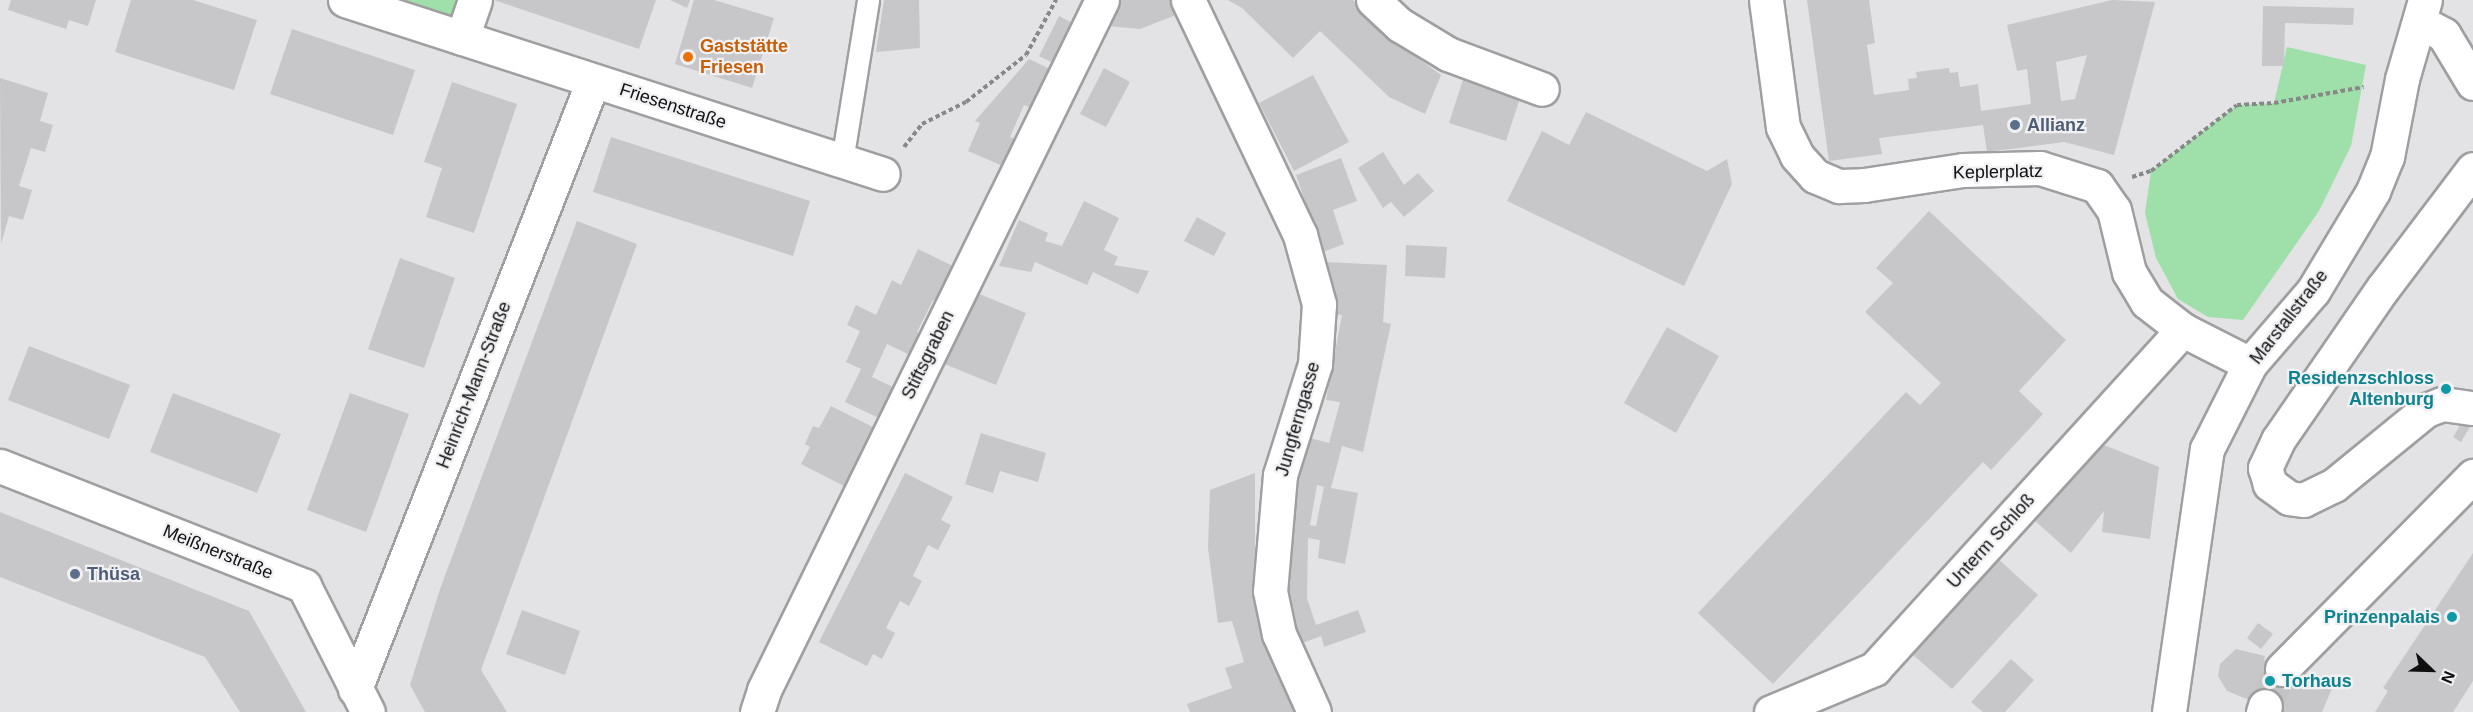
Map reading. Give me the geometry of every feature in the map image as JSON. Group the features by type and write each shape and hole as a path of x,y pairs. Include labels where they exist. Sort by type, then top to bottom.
{"street":[{"name":"Friesenstraße","path":"345,0 883,174"},
{"path":"462,38 475,0"},
{"name":"Stiftsgraben","path":"757,712 769,679 1102,0"},
{"name":"Jungferngasse","path":"1188,0 1300,235 1319,304 1315,364 1280,475 1270,591 1279,634 1314,712"},
{"path":"1373,0 1400,25 1448,54 1542,89"},
{"name":"Keplerplatz","path":"1766,0 1783,127 1797,156 1815,176 1839,186 1864,185 1963,170 2040,168 2097,186"},
{"path":"2423,11 2444,35 2473,83"},
{"name":"Marstallstraße","path":"2169,712 2207,448 2250,364 2313,291 2373,191 2387,157 2402,80 2423,11"},
{"name":"Heinrich-Mann-Straße","path":"362,701 593,81"},
{"path":"2471,408 2442,404 2426,410 2334,485 2303,500 2289,498 2270,484 2265,468 2278,441 2383,288 2473,170"},
{"path":"2097,186 2114,210 2129,272 2147,302 2183,330 2250,364"},
{"name":"Unterm Schloß","path":"1771,712 1874,669 2183,330"},
{"name":"Meißnerstraße","path":"0,466 304,586 362,701"},
{"path":"2282,669 2473,476"}],"lane":[{"path":"842,161 867,0"}],"path":[{"path":"883,174 922,124 966,102 1026,55 1056,0"},
{"path":"2097,186 2151,171 2237,105 2274,103 2402,80"}],"green space":[{"path":"375,0 466,0 457,30"},
{"path":"2287,47 2366,65 2351,146 2319,211 2243,320 2208,317 2178,299 2156,258 2145,213 2151,171 2237,105 2274,103"}],"building":[{"path":"11,0 96,0 88,26 69,20 66,29 8,10"},
{"path":"131,0 193,0 257,20 234,90 115,52"},
{"path":"494,0 656,0 639,49"},
{"path":"670,0 690,0 687,8"},
{"path":"694,0 714,0 774,18 752,88 675,64"},
{"path":"884,0 919,0 920,48 876,52"},
{"path":"1119,0 1181,0 1186,11 1140,29 1107,26"},
{"path":"1228,0 1353,0 1389,37 1441,75 1425,114 1389,97 1320,31 1293,58 1242,8"},
{"path":"1807,0 1869,0 1875,43 1867,45 1874,95 1909,90 1908,79 1917,78 1916,72 1949,68 1950,73 1958,72 1960,87 1978,84 1981,111 2031,104 2027,69 2017,71 2007,25 2112,0 2155,2 2114,155 2064,142 1987,152 1983,125 1879,138 1882,154 1829,161","holes":["2087,55 2075,99 2061,101 2056,62"]},
{"path":"2263,6 2354,8 2353,25 2285,23 2284,66 2262,66"},
{"path":"1059,16 1080,27 1061,67 1039,56"},
{"path":"292,29 415,70 393,135 270,94"},
{"path":"1029,59 1050,69 1031,108 1024,105 1010,137 1018,140 1005,167 968,151 980,123 975,121"},
{"path":"1104,68 1130,82 1106,127 1080,114"},
{"path":"1465,73 1522,92 1506,141 1449,123"},
{"path":"1313,75 1349,142 1294,171 1259,103"},
{"path":"0,78 48,93 40,121 53,125 45,152 31,148 19,186 32,190 23,220 9,216 1,244"},
{"path":"452,82 517,104 474,233 426,217 442,168 424,162"},
{"path":"1586,112 1707,171 1727,159 1732,184 1684,286 1507,201 1542,131 1569,145"},
{"path":"611,137 810,201 793,256 593,192"},
{"path":"1383,152 1404,185 1418,173 1434,191 1404,217 1391,202 1383,208 1358,168"},
{"path":"1341,158 1357,201 1333,210 1344,244 1323,252 1296,175"},
{"path":"1084,201 1119,218 1104,250 1118,257 1114,265 1149,271 1138,294 1093,272 1087,285 1035,262 1031,272 999,266 1019,220 1048,233 1045,241 1062,246"},
{"path":"1929,211 2066,340 2019,391 2043,414 1991,470 1983,462 1773,684 1698,613 1906,392 1920,405 1941,383 1865,312 1893,283 1876,268"},
{"path":"1197,217 1226,233 1214,256 1184,241"},
{"path":"577,221 637,244 481,670 507,712 425,712 410,685 440,589"},
{"path":"1406,245 1447,247 1445,278 1405,276"},
{"path":"918,249 957,268 940,303 933,300 917,332 924,335 914,357 887,344 872,377 899,390 885,421 845,402 861,369 846,362 860,331 847,325 856,305 876,315 892,280 901,285"},
{"path":"400,258 455,278 424,368 368,349"},
{"path":"1324,262 1387,265 1383,322 1391,324 1363,452 1342,446 1331,488 1358,493 1345,564 1318,558 1320,540 1308,538 1307,598 1316,625 1358,610 1366,632 1324,647 1321,636 1300,644 1282,599 1281,562 1302,436 1329,443 1340,402 1326,400 1342,315 1336,314 1334,286","holes":["1317,485 1324,487 1316,526 1310,525"]},
{"path":"972,291 1026,313 996,385 942,363"},
{"path":"1667,327 1719,356 1676,433 1624,403"},
{"path":"29,346 130,385 109,439 8,400"},
{"path":"173,393 281,434 257,493 150,452"},
{"path":"350,393 409,414 366,532 307,510"},
{"path":"2473,405 2473,422 2461,442 2453,437"},
{"path":"831,406 873,427 844,486 801,464 810,447 805,444 813,426 819,428"},
{"path":"981,433 1046,453 1038,482 1000,471 993,493 965,484"},
{"path":"2104,445 2159,467 2150,539 2102,532 2104,511 2071,553 2035,521"},
{"path":"905,473 953,497 941,520 951,525 938,550 928,545 913,576 922,581 909,606 900,601 886,628 895,633 882,659 873,654 867,666 819,642"},
{"path":"1255,473 1255,547 1263,617 1299,712 1190,712 1187,704 1232,688 1225,668 1244,662 1232,621 1218,623 1208,548 1210,490"},
{"path":"0,512 249,611 306,712 240,712 205,657 0,577"},
{"name":"Prinzenpalais","path":"2473,553 2473,681 2453,712 2375,712 2388,691 2383,688"},
{"path":"1996,557 2038,595 1952,689 1911,653"},
{"path":"522,610 580,631 565,675 506,654"},
{"path":"2258,623 2273,634 2261,649 2247,638"},
{"name":"Torhaus","path":"2236,649 2265,656 2264,660 2300,677 2302,673 2333,686 2322,712 2279,712 2227,691 2218,676 2220,664"},
{"path":"2011,659 2034,680 2005,712 1983,712 1971,702"}],"tunnel":[{"path":"2265,706 2282,669"}],"place":[{"name":"Gaststätte Friesen","path":"688,57"},
{"name":"Allianz","path":"2015,125"},
{"name":"Residenzschloss Altenburg","path":"2446,389"},
{"name":"Thüsa","path":"75,574"},
{"name":"Prinzenpalais","path":"2452,617"},
{"name":"Torhaus","path":"2270,681"}]}
